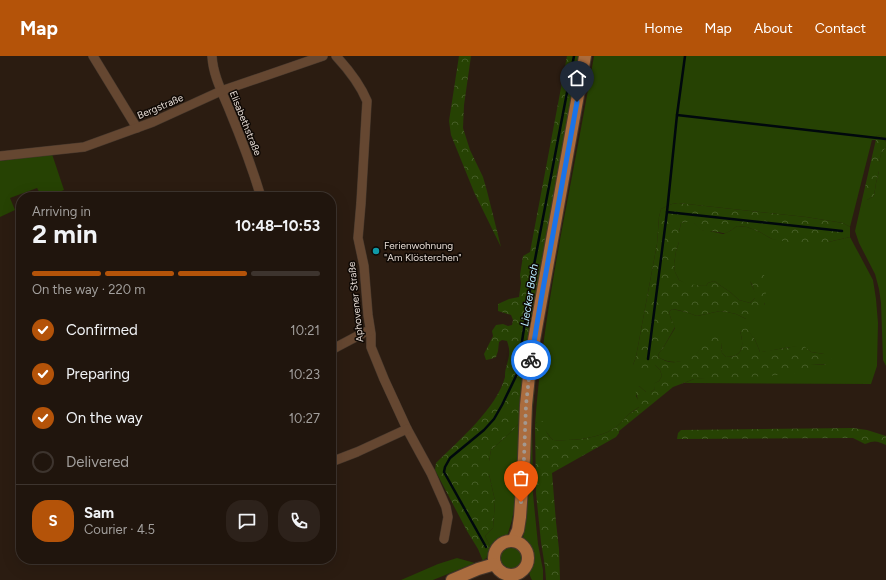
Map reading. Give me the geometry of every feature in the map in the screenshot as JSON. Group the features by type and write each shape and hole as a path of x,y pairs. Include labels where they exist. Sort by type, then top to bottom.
{"main road":[{"path":"513,541 518,530 520,517 526,405 531,357 585,56"},
{"path":"508,541 513,541 521,545 527,552 528,557 521,576 502,572 498,569 494,560 494,554 499,546 508,541"},
{"path":"452,580 478,569 495,564"}],"street":[{"path":"93,56 137,128"},
{"name":"Elisabethstraße","path":"212,56 221,91 251,165 259,192"},
{"name":"Bergstraße","path":"0,156 84,147 153,122 221,91 323,56"},
{"name":"Aphovener Straße","path":"336,56 348,69 362,89 367,101 358,238 364,266 371,347 384,380 407,429 431,473 446,507 448,517 444,539"},
{"path":"336,347 365,332 370,331"},
{"path":"336,460 407,429"}],"green space":[{"path":"459,56 471,56 464,105 463,128 470,150 483,177 501,247 474,192 451,135 449,121"},
{"path":"567,56 580,56 544,247 528,345 520,422 491,450 489,474 495,501 493,528 485,536 492,550 483,561 435,470 436,463 485,412 501,389 505,377 509,354 507,341 502,340 499,342 496,357 486,360 484,354 493,336 492,331 496,325 512,325 513,320 511,315 498,311 498,304 509,299 519,297 523,256 530,252"},
{"path":"589,56 591,56 547,296 537,360 532,420 533,494 543,580 532,580 529,574 529,567 532,563 532,555 529,546 523,538 529,493 529,418 535,357"},
{"path":"594,56 886,56 886,142 881,136 877,135 876,140 872,140 850,227 843,223 806,217 678,203 661,209 657,244 636,357 633,365 655,365 660,370 662,376 659,381 654,384 655,389 651,392 646,392 639,386 636,396 639,401 639,407 613,429 600,435 576,440 553,440 540,424 537,422 535,424 540,375 553,278"},
{"path":"877,135 881,136 886,142 886,147 881,154 879,162 879,171 874,196 867,200 862,200"},
{"path":"886,147 886,366 883,360 881,303 879,289 875,274 859,243 855,231 862,200 867,200 874,196 879,171 879,162 881,154"},
{"path":"52,154 64,190 59,192 39,192 37,188 26,192 16,192 16,196 10,198 15,210 0,217 0,161"},
{"path":"678,203 806,217 843,223 850,227 850,237 814,244 793,243 772,239 747,227 737,226 727,233 722,233 704,231 690,222 681,223 679,242 674,264 675,272 679,280 687,284 706,286 708,283 714,281 739,300 750,303 755,298 748,272 755,269 761,272 766,279 765,303 755,319 746,319 736,314 720,311 697,316 672,309 669,312 675,327 658,357 662,360 680,362 694,355 699,349 701,343 705,340 718,337 721,343 722,353 726,357 736,355 741,349 742,345 740,331 747,328 755,340 760,352 804,346 811,352 824,354 831,358 832,362 830,365 812,364 804,372 769,376 694,379 673,387 619,431 616,437 552,473 559,549 560,580 546,580 536,493 535,424 543,421 546,431 553,440 576,440 600,435 615,428 629,414 639,407 635,388 639,386 646,392 651,392 655,389 653,384 659,381 662,376 660,370 655,365 642,370 636,370 633,365 636,357 657,244 661,209"},
{"path":"689,221 693,222 704,231 723,234 737,226 747,227 772,239 828,242 850,237 873,280 876,299 878,323 877,366 871,384 684,383 694,379 812,364 825,365 824,354 811,352 800,347 760,352 755,340 747,329 740,331 742,345 741,349 736,355 726,357 722,353 721,343 701,348 692,357 681,362 669,362 658,357 675,328 669,312 672,309 697,316 720,311 736,314 746,319 765,304 750,281 755,292 755,298 750,303 739,300 714,281 708,283 706,286 687,285 679,280 675,272 674,264 679,242 679,232 681,223"},
{"path":"520,422 516,499 512,520 507,537 498,543 484,560 492,550 485,536 493,528 495,501 489,474 491,450"},
{"path":"853,428 867,430 886,436 886,445 876,442 865,444 853,438 677,439 678,433 681,430"},
{"path":"511,547 519,550 522,558 519,566 511,569 503,566 500,558 503,550"},
{"path":"457,558 475,563 433,580 401,580 438,564"}],"waterway":[{"name":"Liecker Bach","path":"486,547 444,472 450,458 484,430 494,419 517,374 533,270 574,56"},
{"path":"685,56 677,115 886,139"},
{"path":"677,115 667,212 842,231"},
{"path":"648,359 667,212"}],"way so far":[{"path":"521,502 526,405 531,360"}],"place":[{"name":"Ferienwohnung \"Am Klösterchen\"","path":"376,251"}],"route":[{"path":"531,360 577,102"}]}
